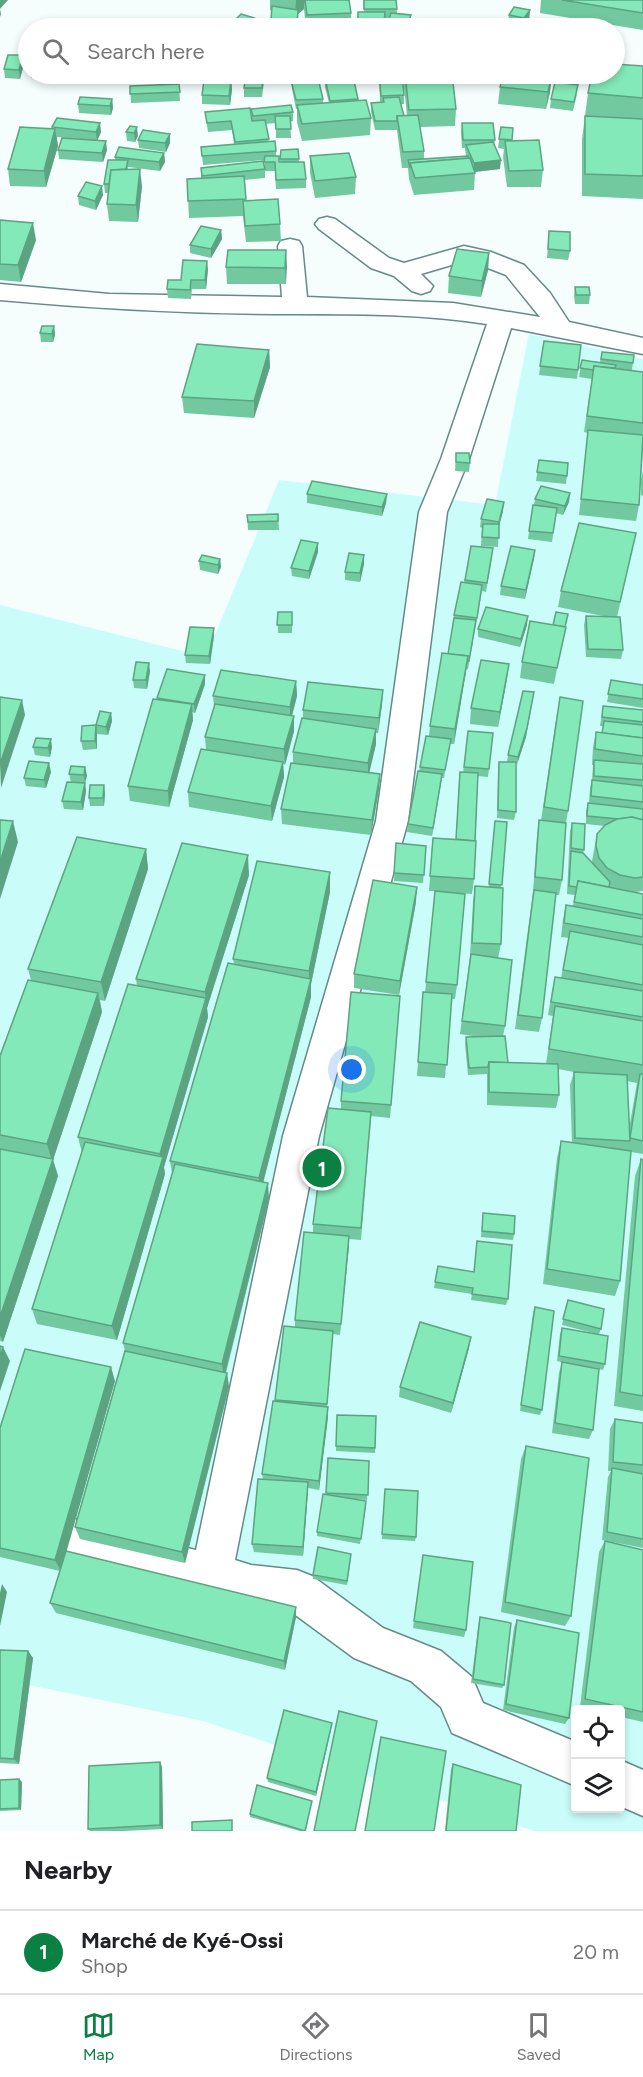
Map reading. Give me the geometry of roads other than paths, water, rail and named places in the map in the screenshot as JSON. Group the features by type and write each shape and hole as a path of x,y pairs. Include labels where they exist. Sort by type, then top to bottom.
{"street":[{"path":"327,224 380,263 403,272 453,311"},
{"path":"290,246 295,306"},
{"path":"403,272 464,253 482,256 515,270 541,299 560,328"},
{"path":"0,292 109,302 361,306 453,311 560,328 643,346"},
{"path":"212,1574 302,1136 392,821 433,512 455,459 501,319"},
{"path":"0,1498 47,1523 74,1543 212,1574 251,1586 297,1591 369,1643 426,1666 457,1692 466,1718 571,1762"},
{"path":"625,1784 643,1794"}],"place":[{"name":"Marché de Kyé-Ossi","path":"322,1168"}]}
